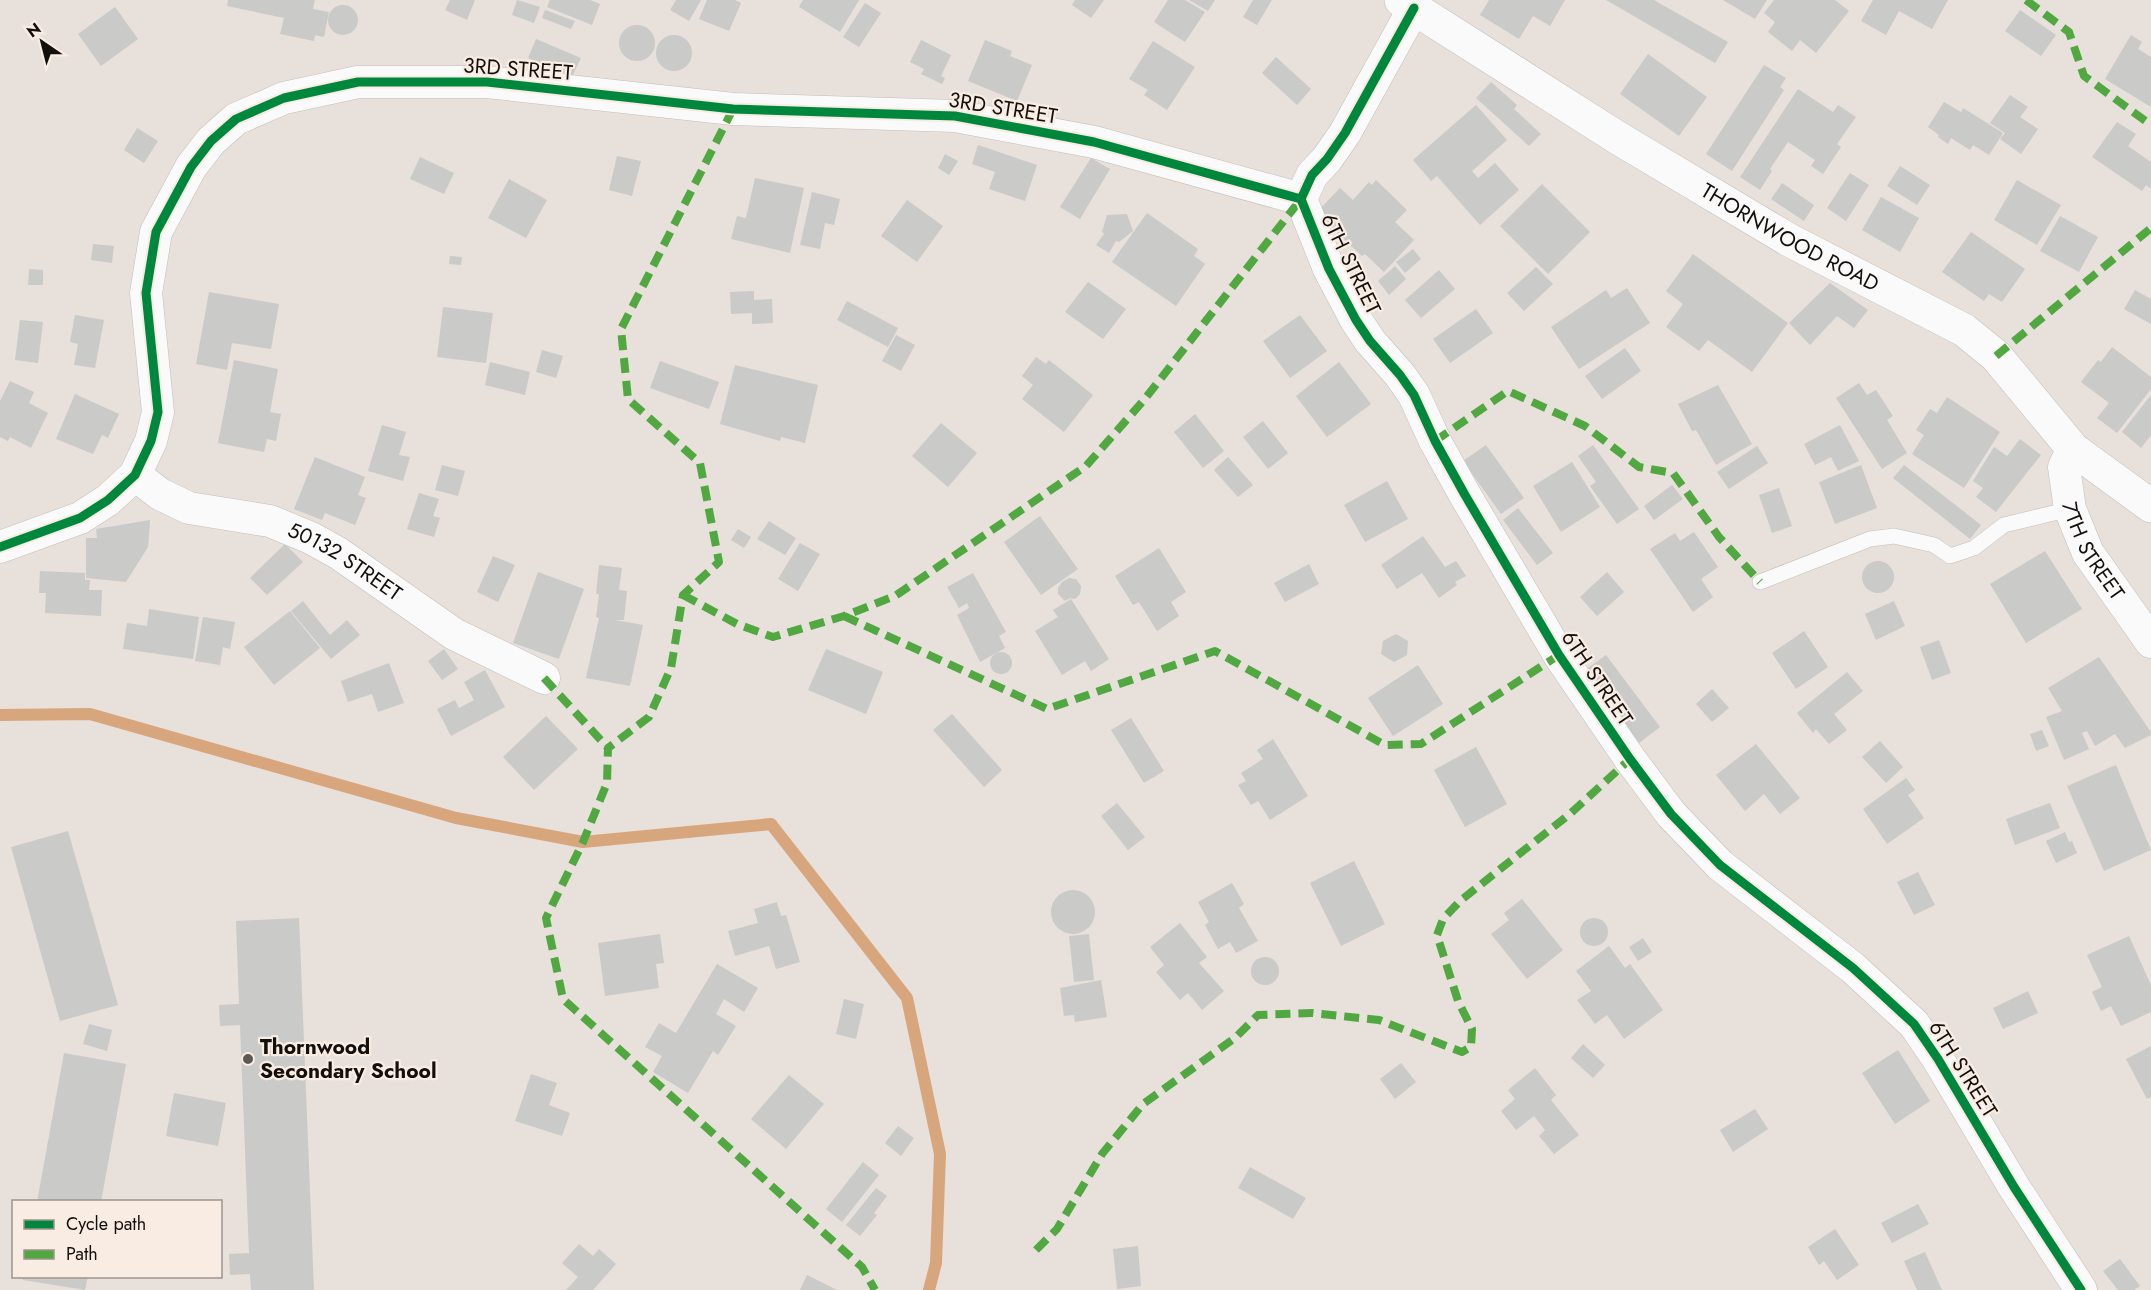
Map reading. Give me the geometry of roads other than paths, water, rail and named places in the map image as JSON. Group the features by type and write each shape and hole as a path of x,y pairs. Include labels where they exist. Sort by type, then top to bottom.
{"street":[{"name":"6TH STREET","path":"1407,4 1345,133 1327,159 1312,175 1301,199 1329,269 1370,341 1414,395 1435,441 1558,655 1630,759 1671,814 1720,865 1853,968 1914,1024 1938,1059 2014,1187 2081,1290"},
{"name":"THORNWOOD ROAD","path":"1407,4 1618,138 1789,240 1964,330 1996,356 2073,448 2151,506"},
{"name":"3RD STREET","path":"0,547 80,518 108,500 135,476 151,441 158,412 146,293 156,232 191,167 211,141 236,119 284,98 358,82 487,82 733,109 955,116 1094,142 1301,199"},
{"name":"7TH STREET","path":"2073,448 2064,468 2070,509 2088,553 2151,642"},
{"name":"50132 STREET","path":"135,476 160,494 189,508 270,521 311,538 338,553 454,634 544,678"}],"lane":[{"path":"1760,582 1870,538 1894,536 1934,545 1950,556 1974,548 2004,525 2070,509"}],"waterway":[{"path":"0,715 90,714 456,818 583,842 771,824 907,998 940,1154 936,1263 929,1290"}],"place":[{"name":"Thornwood Secondary School","path":"248,1059"}]}
